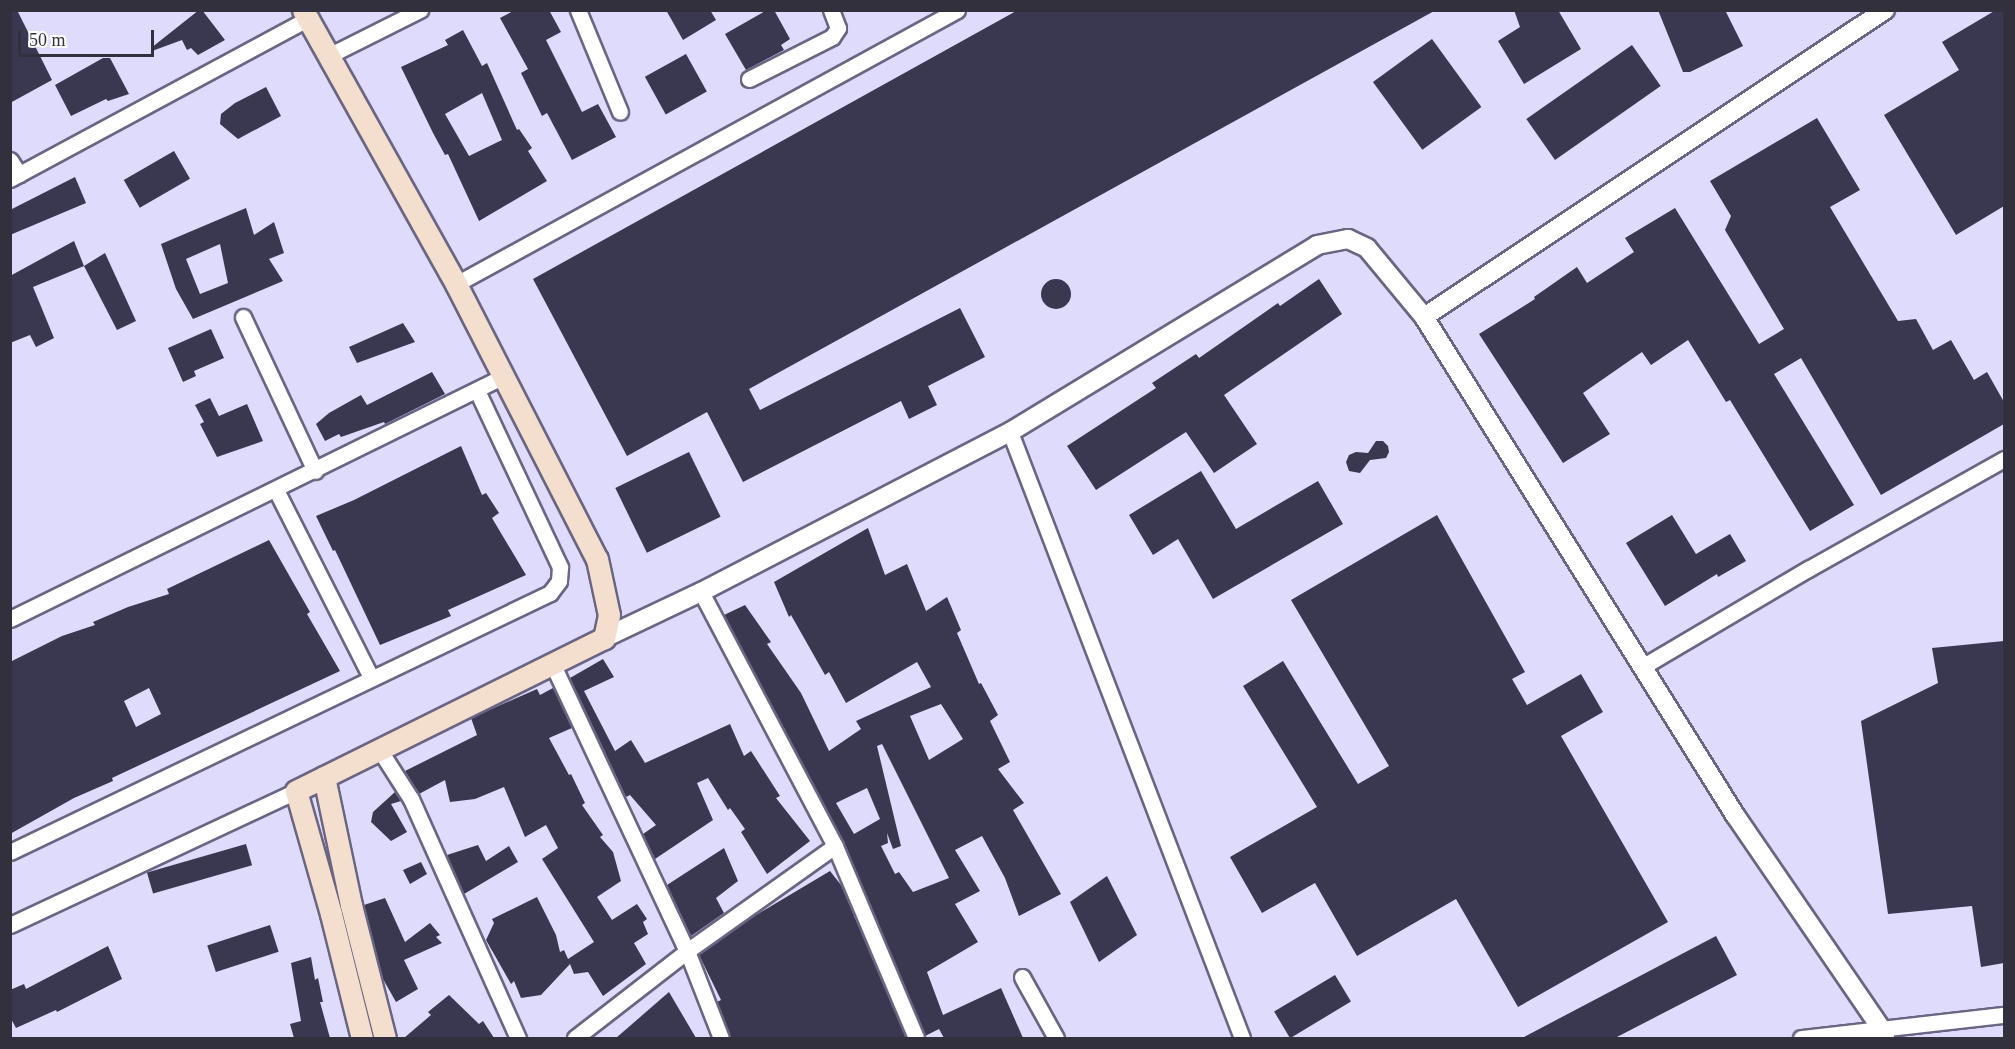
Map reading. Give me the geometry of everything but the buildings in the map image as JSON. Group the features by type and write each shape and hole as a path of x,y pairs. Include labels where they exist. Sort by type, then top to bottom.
{"main road":[{"path":"305,15 330,55 456,284 597,559 609,615 603,638 296,790 331,914 362,1038"},
{"path":"324,777 351,905 386,1038"}],"street":[{"path":"330,55 420,10"},
{"path":"578,10 620,112"},
{"path":"749,80 832,37 838,28 831,10"},
{"path":"456,284 957,10"},
{"path":"1424,317 1885,10"},
{"path":"10,160 15,176 305,15"},
{"path":"603,638 701,592 1010,432 1317,245 1348,239 1367,248 1424,317 1735,815 1883,1034"},
{"path":"243,316 315,471"},
{"path":"10,619 315,471 502,377"},
{"path":"10,852 550,593 559,581 560,567 477,391"},
{"path":"1010,432 1242,1038"},
{"path":"1642,667 1808,569 2004,459"},
{"path":"276,490 371,677"},
{"path":"701,592 835,846 916,1038"},
{"path":"552,663 687,951 721,1038"},
{"path":"379,749 411,799 518,1038"},
{"path":"10,925 296,790"},
{"path":"575,1038 687,951 835,846"},
{"path":"1022,978 1056,1038"},
{"path":"1801,1038 1883,1034 2004,1015"}]}
